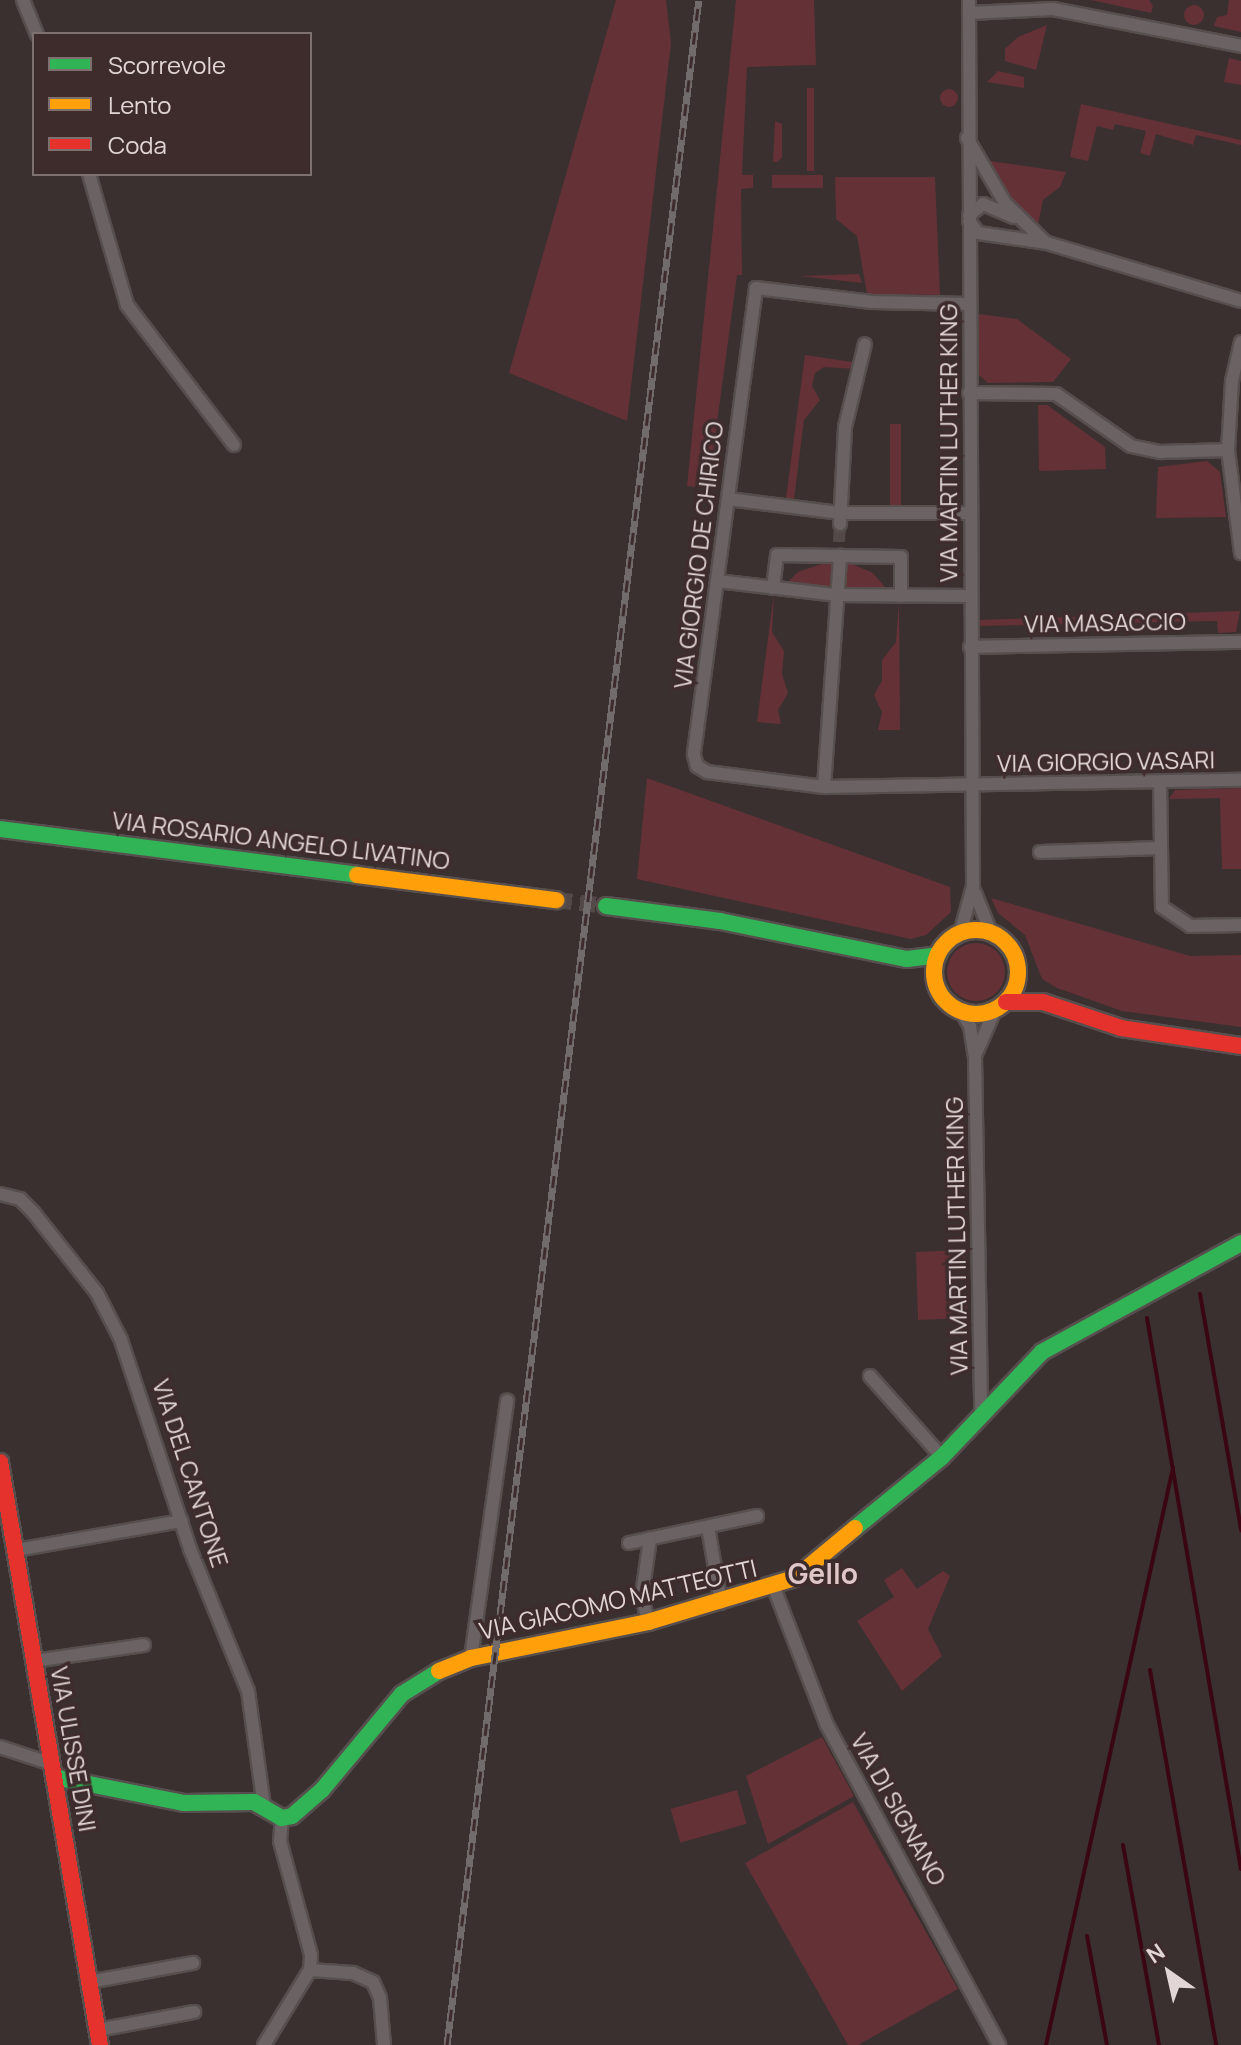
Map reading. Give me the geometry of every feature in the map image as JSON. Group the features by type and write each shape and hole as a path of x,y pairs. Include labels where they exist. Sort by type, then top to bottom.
{"street":[{"path":"23,0 36,32"},
{"path":"969,6 1055,4 1241,46"},
{"name":"VIA MARTIN LUTHER KING","path":"969,6 967,137 973,886"},
{"path":"967,137 1017,218 1047,243"},
{"path":"90,176 127,305 234,445"},
{"path":"1017,218 983,204 969,218 978,233 1047,243 1241,301"},
{"path":"969,250 1002,222 1000,212"},
{"name":"VIA GIORGIO DE CHIRICO","path":"969,304 872,302 756,288 694,755 697,766 707,772 824,787 971,785"},
{"path":"1241,342 1232,381 1228,450 1241,553"},
{"path":"841,518 845,427 865,344"},
{"path":"969,393 1056,394 1131,446 1160,452 1228,450"},
{"path":"728,499 841,518 970,513"},
{"path":"773,588 777,555 901,557 901,596"},
{"path":"824,787 840,556"},
{"path":"717,581 837,595 970,596"},
{"name":"VIA MASACCIO","path":"970,647 1241,642"},
{"name":"VIA GIORGIO VASARI","path":"971,785 1241,780"},
{"path":"1160,782 1162,907 1184,924 1241,925"},
{"name":"VIA ROSARIO ANGELO LIVATINO","path":"0,829 556,900"},
{"path":"1040,852 1161,848"},
{"path":"973,886 991,933 1011,949 1018,974 1043,1002"},
{"path":"606,906 720,921 907,959 938,955 960,934 973,886"},
{"path":"960,934 991,933"},
{"path":"935,980 938,955"},
{"path":"907,959 935,980 944,999 961,1011 970,1026 975,1056"},
{"path":"975,1056 1018,974"},
{"path":"961,1011 1043,1002 1121,1028 1241,1046"},
{"name":"VIA MARTIN LUTHER KING","path":"975,1056 981,1416"},
{"name":"VIA DEL CANTONE","path":"0,1194 20,1199 33,1212 97,1293 141,1388 181,1521 248,1691 264,1807"},
{"name":"VIA GIACOMO MATTEOTTI","path":"282,1818 322,1790 402,1694 428,1675 471,1658 648,1622 774,1588 825,1556 942,1457 1042,1352 1241,1243"},
{"path":"870,1376 942,1457"},
{"path":"471,1658 507,1401"},
{"name":"VIA ULISSE DINI","path":"0,1462 99,2037"},
{"path":"629,1543 757,1516"},
{"path":"16,1550 181,1521"},
{"path":"708,1527 721,1603"},
{"path":"648,1622 642,1595 650,1539"},
{"name":"VIA DI SIGNANO","path":"774,1588 823,1718 999,2045"},
{"path":"34,1661 144,1645"},
{"path":"0,1747 53,1771 184,1803 244,1802 264,1807 282,1818 280,1841 311,1955 310,1970 264,2045"},
{"path":"89,1982 193,1963"},
{"path":"310,1970 353,1973 373,1982 380,1998 384,2045"},
{"path":"99,2037 194,2012"}],"shaded area":[{"path":"616,0 666,0 671,43 627,421 509,373"},
{"path":"736,0 814,0 816,65 747,67 742,175 753,175 753,188 741,189 742,275 737,275 708,489 687,486"},
{"path":"1091,0 1149,0 1153,6 1151,13"},
{"path":"1229,0 1241,0 1241,32 1214,26 1217,17 1227,15"},
{"path":"1194,5 1201,8 1204,15 1201,22 1194,25 1187,22 1184,15 1187,8"},
{"path":"1047,25 1036,70 1005,61 1005,49 1018,37"},
{"path":"1229,58 1241,61 1241,85 1224,82"},
{"path":"998,71 1024,77 1024,88 987,82"},
{"path":"807,88 814,88 814,171 807,171"},
{"path":"945,89 953,89 958,98 956,105 945,107 940,102 940,94"},
{"path":"1081,104 1241,140 1241,145 1196,135 1193,145 1156,134 1150,156 1140,153 1146,131 1115,124 1113,130 1097,126 1088,161 1070,157"},
{"path":"775,121 782,124 782,158 773,162"},
{"path":"990,161 1066,172 1060,187 1043,200 1038,225 1013,201"},
{"path":"772,175 823,175 823,188 772,188"},
{"path":"835,177 935,177 940,295 867,294 857,236 836,219"},
{"path":"859,274 862,283 800,276"},
{"path":"979,314 1017,319 1071,359 1053,382 988,383 979,375"},
{"path":"805,355 852,362 858,358 856,369 824,367 815,373 812,386 820,400 804,420 794,499 786,498"},
{"path":"1038,405 1047,405 1105,447 1106,469 1039,471"},
{"path":"890,424 901,424 901,506 890,506"},
{"path":"1207,461 1220,472 1226,517 1156,518 1158,467"},
{"path":"833,560 835,583 824,588 784,586 798,572"},
{"path":"845,561 873,573 889,592 850,590 844,584"},
{"path":"774,593 772,632 784,651 782,674 788,693 778,710 781,724 757,722"},
{"path":"899,601 900,730 878,730 882,712 874,695 882,681 882,660 896,642"},
{"path":"1240,611 1236,632 1218,633 1217,621 980,626 980,620"},
{"path":"647,778 950,887 951,912 926,935 911,939 637,879"},
{"path":"1241,788 1241,869 1222,869 1220,798 1169,799 1175,790"},
{"path":"991,898 1190,956 1241,955 1241,1027 1122,1011 1057,988 1042,979 1025,935 998,913"},
{"path":"976,943 996,952 1005,972 996,992 976,1001 956,992 947,972 956,952"},
{"path":"965,1250 965,1264 950,1273 946,1290 955,1302 967,1305 967,1318 918,1320 916,1252"},
{"path":"902,1568 917,1589 943,1571 950,1576 928,1629 942,1656 902,1691 857,1621 894,1597 884,1580"},
{"path":"822,1737 854,1796 768,1844 746,1776"},
{"path":"737,1790 747,1824 680,1843 671,1809"},
{"path":"853,1802 958,1989 858,2045 848,2045 745,1863"}],"waterway":[{"path":"1200,1294 1241,1530"},
{"path":"1147,1318 1241,1869"},
{"path":"1046,2045 1173,1468"},
{"path":"1150,1670 1216,2045"},
{"path":"1123,1845 1159,2045"},
{"path":"1087,1936 1107,2045"}],"tunnel":[{"path":"839,542 840,524"},
{"path":"556,900 606,906"}],"railway":[{"path":"447,2045 699,0"}],"traffic: fast":[{"path":"0,829 357,875"},
{"path":"606,906 720,921 907,959 938,955"},
{"path":"855,1528 942,1457 1042,1352 1241,1243"},
{"path":"54,1777 184,1803 254,1802 282,1818 292,1816 322,1790 402,1694 439,1671"}],"traffic: slow":[{"path":"357,875 556,900"},
{"path":"976,930 999,937 1011,949 1018,972 1011,995 999,1007 976,1014 953,1007 941,995 934,972 941,949 953,937 976,930"},
{"path":"439,1671 471,1658 648,1622 795,1578 855,1528"}],"traffic: jam":[{"path":"1006,1002 1043,1002 1121,1028 1241,1046"},
{"path":"0,1462 100,2045"}],"district":[{"name":"Gello","path":"823,1573"}]}
